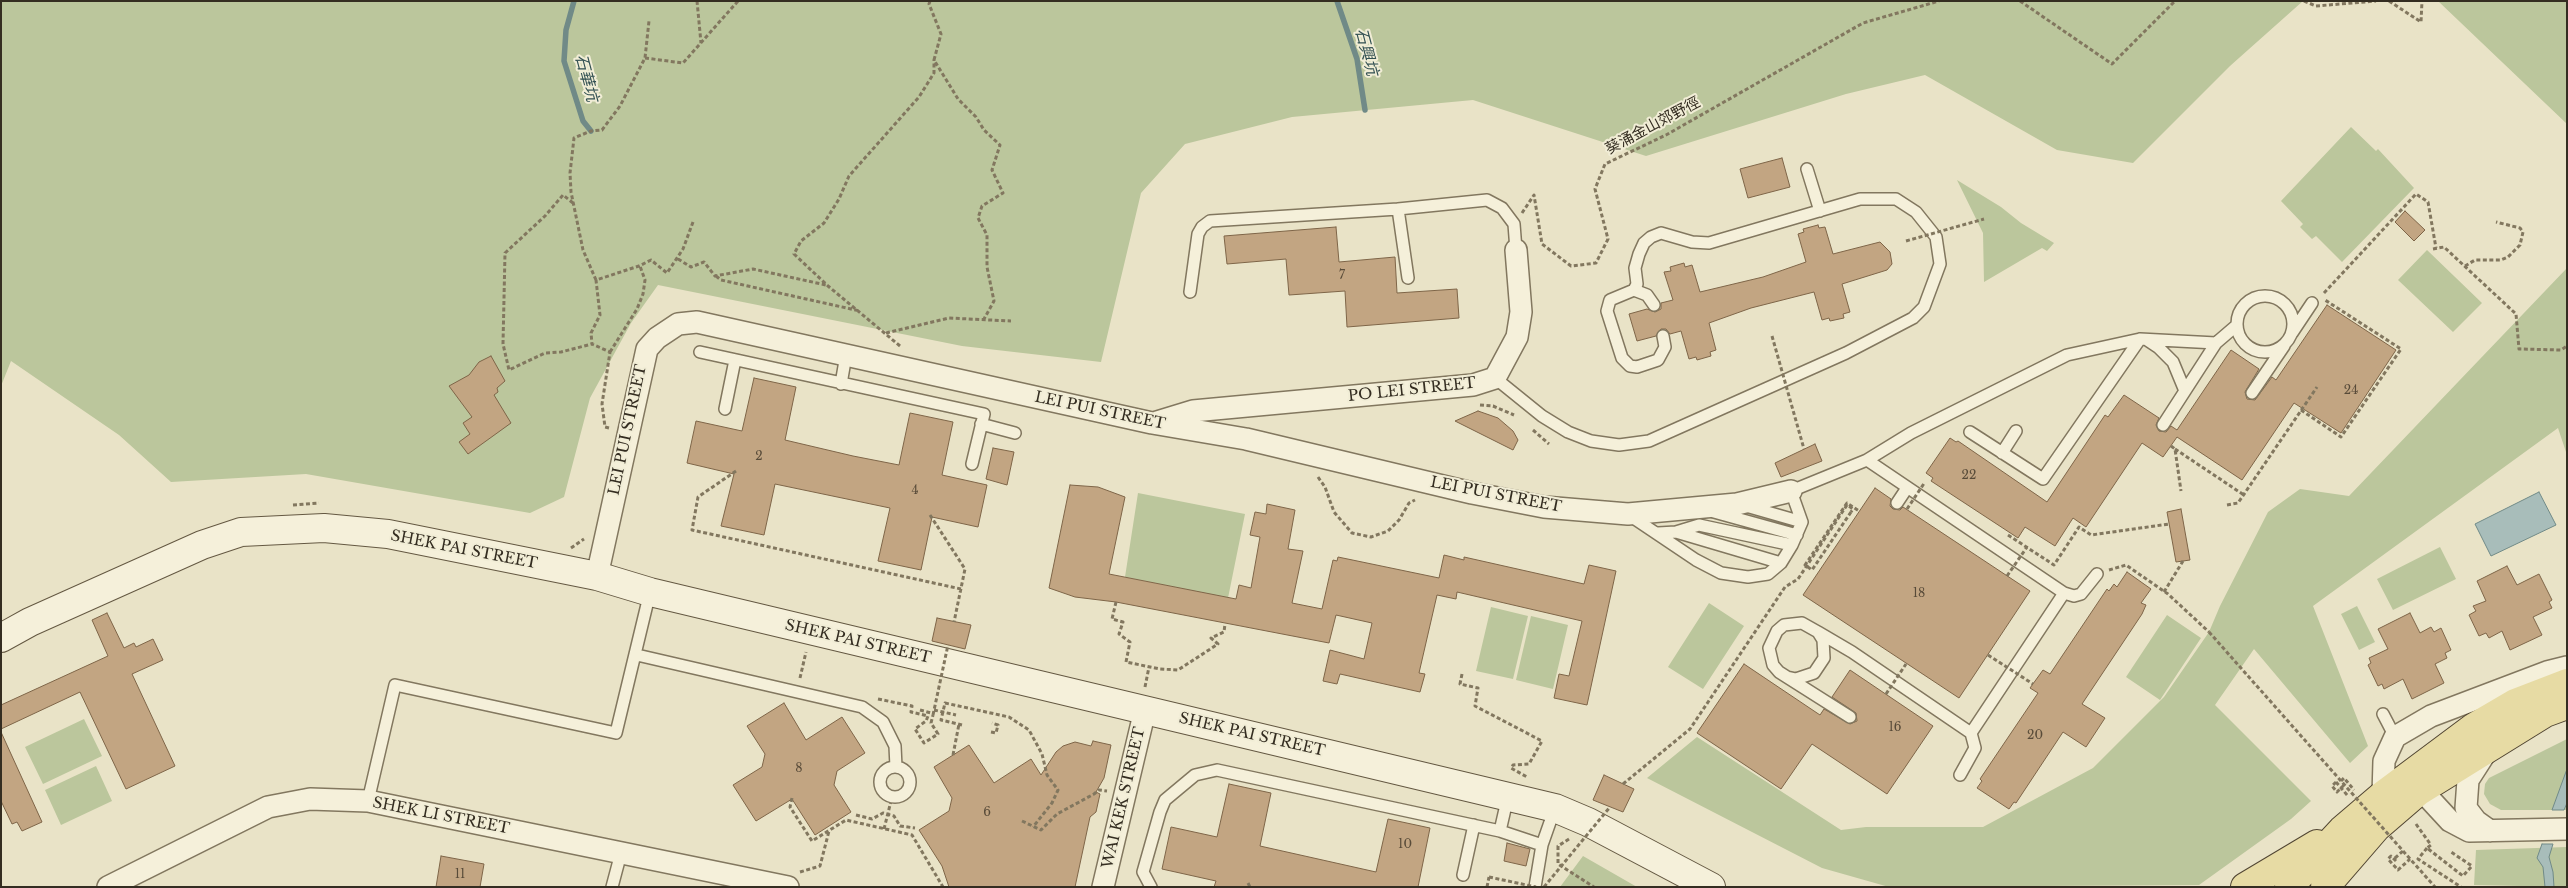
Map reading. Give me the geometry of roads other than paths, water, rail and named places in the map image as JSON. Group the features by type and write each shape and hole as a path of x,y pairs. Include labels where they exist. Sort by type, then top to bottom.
{"main road":[{"path":"2289,887 2342,830 2383,795 2474,726 2515,704 2567,683"},
{"path":"2325,887 2376,828 2419,791 2545,713 2567,705"},
{"path":"2245,887 2342,830"}],"street":[{"name":"PO LEI STREET","path":"1152,423 1193,411 1473,385 1495,378 1517,337 1521,312 1516,250"},
{"name":"LEI PUI STREET","path":"597,576 647,349 657,338 678,324 697,322 1152,423 1246,439 1463,491 1544,507 1628,514 1738,504 1791,491"},
{"path":"1246,439 1254,406"},
{"name":"SHEK PAI STREET","path":"1,638 30,622 202,546 241,532 324,528 388,534 597,576 650,592 1145,700 1518,788 1555,808 1588,822 1712,887"},
{"path":"2383,795 2384,761 2395,737 2431,716 2547,672 2567,667"},
{"name":"WAI KEK STREET","path":"1103,887 1145,700"},
{"path":"2489,747 2472,770 2466,796 2466,808 2476,821 2490,831"},
{"path":"2419,791 2426,795 2450,821 2469,831 2567,829"},
{"name":"SHEK LI STREET","path":"108,887 268,807 310,799 368,801 619,862 791,880"}],"lane":[{"path":"1808,169 1820,211"},
{"path":"1495,378 1542,416 1568,432 1591,441 1619,445 1649,441 1846,353 1913,318 1924,307 1940,264 1936,236 1916,212 1896,199 1860,199 1709,243 1692,242 1661,234 1651,237 1644,243 1639,254 1635,268 1637,284 1634,290"},
{"path":"1190,292 1198,234 1202,226 1210,221 1398,209 1487,200 1502,208 1514,224 1516,250"},
{"path":"1398,209 1408,278"},
{"path":"1654,305 1647,295 1634,290 1615,296 1608,305 1607,311 1622,358 1630,366 1637,367 1658,360 1665,347 1663,336"},
{"path":"2163,425 2216,343 2237,325 2242,308 2248,301 2265,295 2274,297 2289,308 2294,325 2289,339 2270,352 2260,351 2244,342 2237,325"},
{"path":"2252,393 2312,303"},
{"path":"1628,514 1696,560 1721,573 1748,578 1768,574 1781,563 1795,540 1802,522 1791,491 1867,460 1911,433 2067,354 2143,339 2216,343"},
{"path":"2143,339 2159,348 2173,362 2185,391"},
{"path":"1970,432 2042,479 2143,339"},
{"path":"700,352 984,414 972,464"},
{"path":"841,384 846,356"},
{"path":"724,409 735,360"},
{"path":"981,424 1014,433"},
{"path":"2002,452 2016,431"},
{"path":"1867,460 2064,592 2074,596 2081,594 2097,574"},
{"path":"1902,506 1907,488"},
{"path":"1738,504 1802,522"},
{"path":"1701,508 1795,540"},
{"path":"1658,533 1676,532 1699,525 1795,540"},
{"path":"1676,532 1781,563"},
{"path":"368,801 395,685 616,733 637,655 650,592"},
{"path":"1971,733 2064,592"},
{"path":"1850,717 1787,677 1773,665 1769,648 1771,639 1784,625 1793,623 1811,626 1971,733 1975,748 1960,775"},
{"path":"1787,677 1805,677 1820,666 1825,649 1818,632"},
{"path":"637,655 862,707 883,722 895,746 896,767"},
{"path":"2383,714 2395,737"},
{"path":"896,767 908,775 910,784 902,796 892,797 883,791 880,782 884,773 896,767"},
{"path":"1151,887 1143,872 1165,800 1195,775 1217,770 1500,831 1542,845"},
{"path":"1500,831 1518,788"},
{"path":"1536,887 1542,845 1555,808"},
{"path":"1463,876 1474,825"},
{"path":"612,887 619,862"}],"waterway":[{"name":"石華坑","path":"574,1 566,30 564,61 583,121 591,131"},
{"name":"石興坑","path":"1337,1 1357,59 1365,110"}]}
